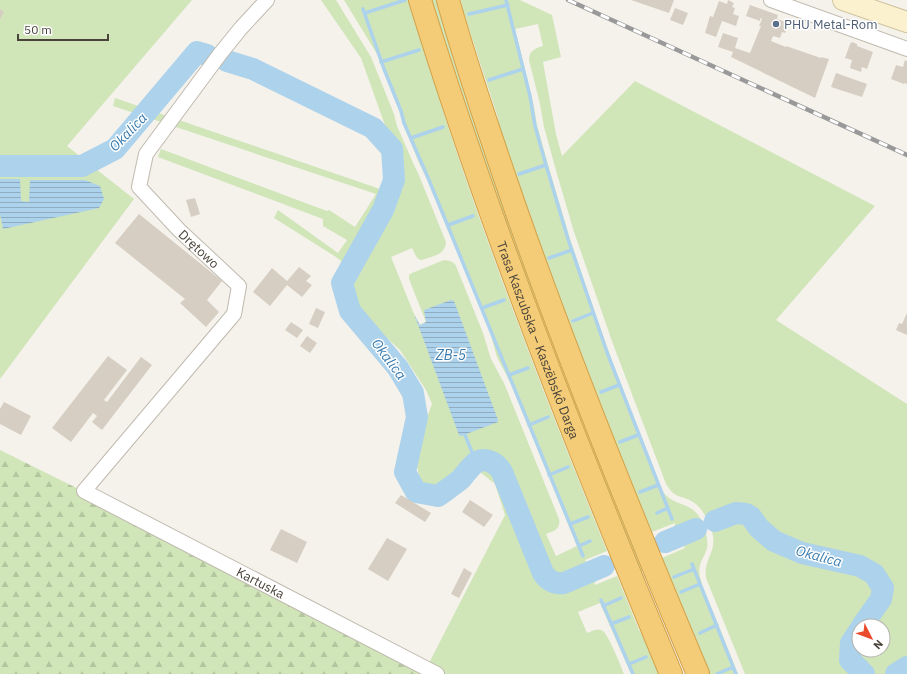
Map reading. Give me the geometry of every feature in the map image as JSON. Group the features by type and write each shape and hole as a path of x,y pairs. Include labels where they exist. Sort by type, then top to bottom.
{"highway":[{"name":"Trasa Kaszubska – Kaszëbskô Darga","path":"420,0 476,171 540,349 671,674"},
{"name":"Trasa Kaszubska – Kaszëbskô Darga","path":"448,0 469,71 529,245 567,347 698,674"}],"main road":[{"path":"843,0 907,22"}],"street":[{"name":"Drętowo","path":"84,491 234,314 239,286 179,230 139,187 146,154 220,54 241,28 267,0"},
{"path":"771,0 788,3 907,49"},
{"name":"Kartuska","path":"84,491 437,674"}],"green space":[{"path":"0,0 192,0 67,146 134,199 0,379"},
{"path":"321,0 336,0 371,57 394,114 397,126 446,242 441,252 422,260 417,258 412,248 391,257 414,314 419,325 426,322 409,279 409,275 444,260 454,263 483,333 491,359 504,383 559,519 558,527 554,531 546,534 556,556 577,546 510,382 497,357 489,329 419,163 377,54 344,0 409,0 442,108 500,276 607,551 585,560 586,562 587,561 589,567 600,562 604,566 604,572 593,576 596,582 594,583 595,585 617,576 659,674 631,674 600,603 578,612 587,633 599,630 605,633 624,674 450,674 429,663 505,515 495,484 476,469 470,474 466,469 453,478 429,490 420,479 414,453 432,404 426,390 400,350 368,321 350,289 352,270 336,257 274,218 278,210 338,253 347,240 323,226 323,219 158,157 161,149 327,211 329,210 355,227 376,194 113,106 115,98 380,189 385,182 392,187 392,180 384,158 391,142 361,58"},
{"path":"430,0 437,0 645,569 639,572 515,254"},
{"path":"461,0 520,0 552,15 561,57 543,62 556,134 562,156 635,81 875,206 776,320 907,404 907,674 745,674 706,578 706,566 713,547 713,536 710,527 706,517 697,505 676,495 666,484 613,344 574,232 544,127 529,60 530,54 533,50 543,46 538,24 515,29 537,125 570,239 618,377 662,490 671,499 692,509 700,518 706,533 707,548 699,569 700,577 704,591 738,674 710,674 662,558 685,548 684,546 682,547 680,541 669,546 665,542 665,536 676,531 674,526 675,523 652,532 591,382 572,331 499,127 498,118"},
{"path":"0,450 429,663 450,674 0,674"}],"water":[{"path":"0,179 20,179 21,201 29,202 30,180 85,180 100,186 104,199 99,208 3,229 0,214"},
{"name":"ZB-5","path":"451,300 454,301 498,420 498,422 461,436 459,435 414,314 420,325 426,322 424,310"}],"building":[{"path":"631,0 674,0 669,13"},
{"path":"728,0 734,3 732,7 735,8 733,14 739,16 736,26 722,21 716,37 705,33 710,16 713,17 719,1 727,4"},
{"path":"750,5 778,15 777,19 786,22 785,26 787,27 785,33 782,32 780,38 773,36 771,41 821,58 829,59 815,98 731,57 733,52 718,47 723,33 738,38 735,48 750,53 761,26 759,26 762,19 760,18 760,21 746,16"},
{"path":"675,8 688,13 683,25 670,20"},
{"path":"0,9 4,12 0,19"},
{"path":"852,42 857,44 857,46 873,52 867,69 862,67 861,72 850,68 852,60 845,58"},
{"path":"905,60 907,61 907,84 891,79 896,65 903,67"},
{"path":"836,73 867,84 862,97 831,87"},
{"path":"195,198 200,214 191,217 186,200"},
{"path":"139,214 222,281 207,300 219,312 206,327 180,303 185,299 115,243"},
{"path":"299,267 311,276 306,281 312,285 302,297 287,285 270,306 253,292 272,268 287,281"},
{"path":"316,308 325,312 318,328 309,324"},
{"path":"907,313 907,335 896,330 899,323 902,324"},
{"path":"291,322 303,330 297,338 285,330"},
{"path":"307,336 317,343 310,353 300,346"},
{"path":"108,356 127,370 104,400 107,402 141,357 152,365 102,430 92,422 97,416 93,413 71,442 52,428"},
{"path":"4,402 31,416 21,435 0,424 0,409"},
{"path":"401,495 431,513 425,522 395,503"},
{"path":"470,500 493,515 484,527 462,512"},
{"path":"281,529 307,542 297,563 270,550"},
{"path":"387,538 407,549 388,581 368,569"},
{"path":"464,568 472,573 459,598 451,594"}],"waterway":[{"path":"365,13 405,0"},
{"path":"506,0 530,96 535,126 568,239 608,355 672,519"},
{"path":"469,14 508,5"},
{"path":"363,9 384,69 401,111 404,123 429,180 583,556"},
{"path":"381,62 419,50"},
{"name":"Okalica","path":"0,166 82,166 115,149 197,52 207,55"},
{"name":"Okalica","path":"227,61 253,69 373,128 392,149 394,180 383,210 342,283 350,311 398,368 413,393 417,417 405,472 416,492 438,496 461,479 477,462 481,460 489,461 496,465 502,472 543,573 549,580 564,583 604,566"},
{"path":"489,80 523,69"},
{"path":"411,138 443,127"},
{"path":"519,174 546,165"},
{"path":"448,225 473,216"},
{"path":"549,258 572,250"},
{"path":"482,308 504,300"},
{"path":"573,321 593,313"},
{"path":"509,375 528,368"},
{"path":"601,392 619,385"},
{"path":"529,425 548,417"},
{"path":"465,435 476,462"},
{"path":"620,442 638,435"},
{"path":"549,475 568,467"},
{"path":"640,492 658,485"},
{"path":"657,513 668,508"},
{"name":"Okalica","path":"715,521 736,513 746,514 751,517 759,528 774,541 802,553 860,566 874,574 883,588 881,599 868,618"},
{"path":"570,524 588,517"},
{"name":"Okalica","path":"665,542 696,529"},
{"path":"579,546 590,541"},
{"path":"692,564 736,674"},
{"path":"674,577 694,569"},
{"path":"681,592 700,584"},
{"path":"603,606 621,598"},
{"path":"601,600 633,674"},
{"path":"611,624 629,617"},
{"path":"700,633 717,625"},
{"name":"Okalica","path":"851,643 850,660 864,674"},
{"path":"629,664 646,657"},
{"path":"717,674 733,667"},
{"name":"Okalica","path":"896,674 907,667"}],"railway":[{"path":"568,0 907,155"}],"place":[{"name":"PHU Metal-Rom","path":"776,24"}]}
